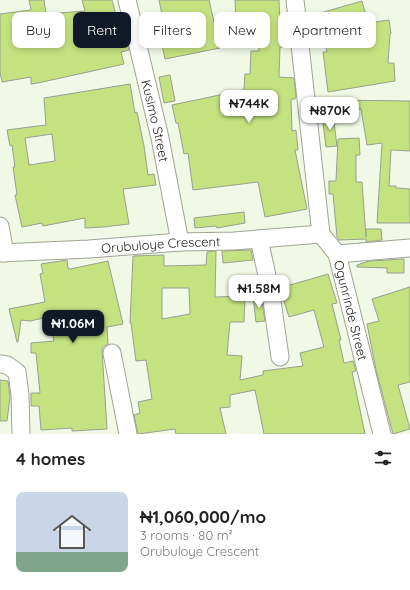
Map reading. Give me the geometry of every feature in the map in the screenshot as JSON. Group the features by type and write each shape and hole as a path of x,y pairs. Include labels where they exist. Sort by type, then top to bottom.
{"street":[{"name":"Kusimo Street","path":"127,0 160,138 180,242"},
{"path":"295,0 321,234"},
{"path":"0,226 2,253"},
{"name":"Orubuloye Crescent","path":"2,253 89,249 180,242 259,239 321,234"},
{"name":"Ogunrinde Street","path":"321,234 337,254 382,434"},
{"path":"259,239 271,294 280,357"},
{"path":"337,254 410,248"},
{"path":"112,353 128,434"},
{"path":"0,364 8,365 17,372 20,395 21,434"}],"building":[{"path":"29,0 44,0 46,12 16,12 31,10"},
{"path":"82,0 112,0 115,12 73,12 73,48 128,48 129,50 121,52 124,64 38,83 31,84 31,77 2,82 0,72 0,14 12,12 12,48 65,48 65,13 85,11"},
{"path":"159,0 209,0 214,22 214,48 220,48 165,59 163,48 206,48 206,12 161,12"},
{"path":"235,0 279,0 279,77 294,78 296,97 295,99 291,99 292,131 296,130 298,150 295,150 307,209 265,217 258,182 193,190 188,153 184,154 178,123 176,123 172,105 229,93 230,97 238,96 238,91 244,90 245,74 250,74 251,51 259,51 259,48 270,48 270,12 236,12"},
{"path":"362,1 365,12 324,12"},
{"path":"389,20 391,33 388,63 394,63 395,81 328,92 323,52 327,52 326,48 376,48 376,22"},
{"path":"170,75 175,101 164,103 159,77"},
{"path":"130,84 135,113 137,112 144,146 148,175 154,174 156,185 123,189 129,224 85,228 85,218 43,226 42,223 22,227 15,195 17,195 12,145 10,146 7,130 46,125 44,98","holes":["52,134 55,161 29,165 25,138"]},
{"path":"329,100 410,101 410,151 391,150 389,186 410,189 410,223 377,223 382,143 367,145 361,109 331,113"},
{"path":"333,114 337,146 326,147 322,116"},
{"path":"359,138 360,155 356,155 356,182 362,182 366,237 366,229 381,229 382,240 366,242 366,239 339,240 337,237 333,194 329,194 329,181 336,181 338,139"},
{"path":"244,212 245,223 217,228 216,226 195,228 194,218"},
{"path":"251,250 253,260 223,263 222,251"},
{"path":"216,251 215,297 245,296 244,322 230,322 227,355 242,356 240,380 263,375 263,371 303,366 300,353 324,347 314,310 289,317 280,288 328,274 337,303 332,304 341,340 339,340 344,363 353,361 356,371 352,372 365,434 264,434 255,390 230,395 230,407 220,408 226,434 176,434 175,429 138,434 134,415 140,413 138,402 152,399 146,360 136,361 130,323 133,256 164,255 164,266 206,265 207,252","holes":["162,288 189,288 190,314 162,319"]},
{"path":"404,259 404,273 387,273 387,268 357,267 357,265 369,261"},
{"path":"67,260 68,268 70,269 108,261 123,324 107,327 108,344 103,347 102,350 107,429 72,431 72,428 41,430 39,406 31,406 31,393 40,393 36,353 31,353 31,343 54,341 50,320 48,317 30,321 21,320 17,342 9,309 45,302 40,274 43,273 41,264"},
{"path":"410,287 410,382 398,385 410,429 393,434 376,370 367,324 379,321 372,299"},
{"path":"253,296 261,296 265,321 256,322"},
{"path":"0,380 8,381 10,397 7,421 0,421"}]}
